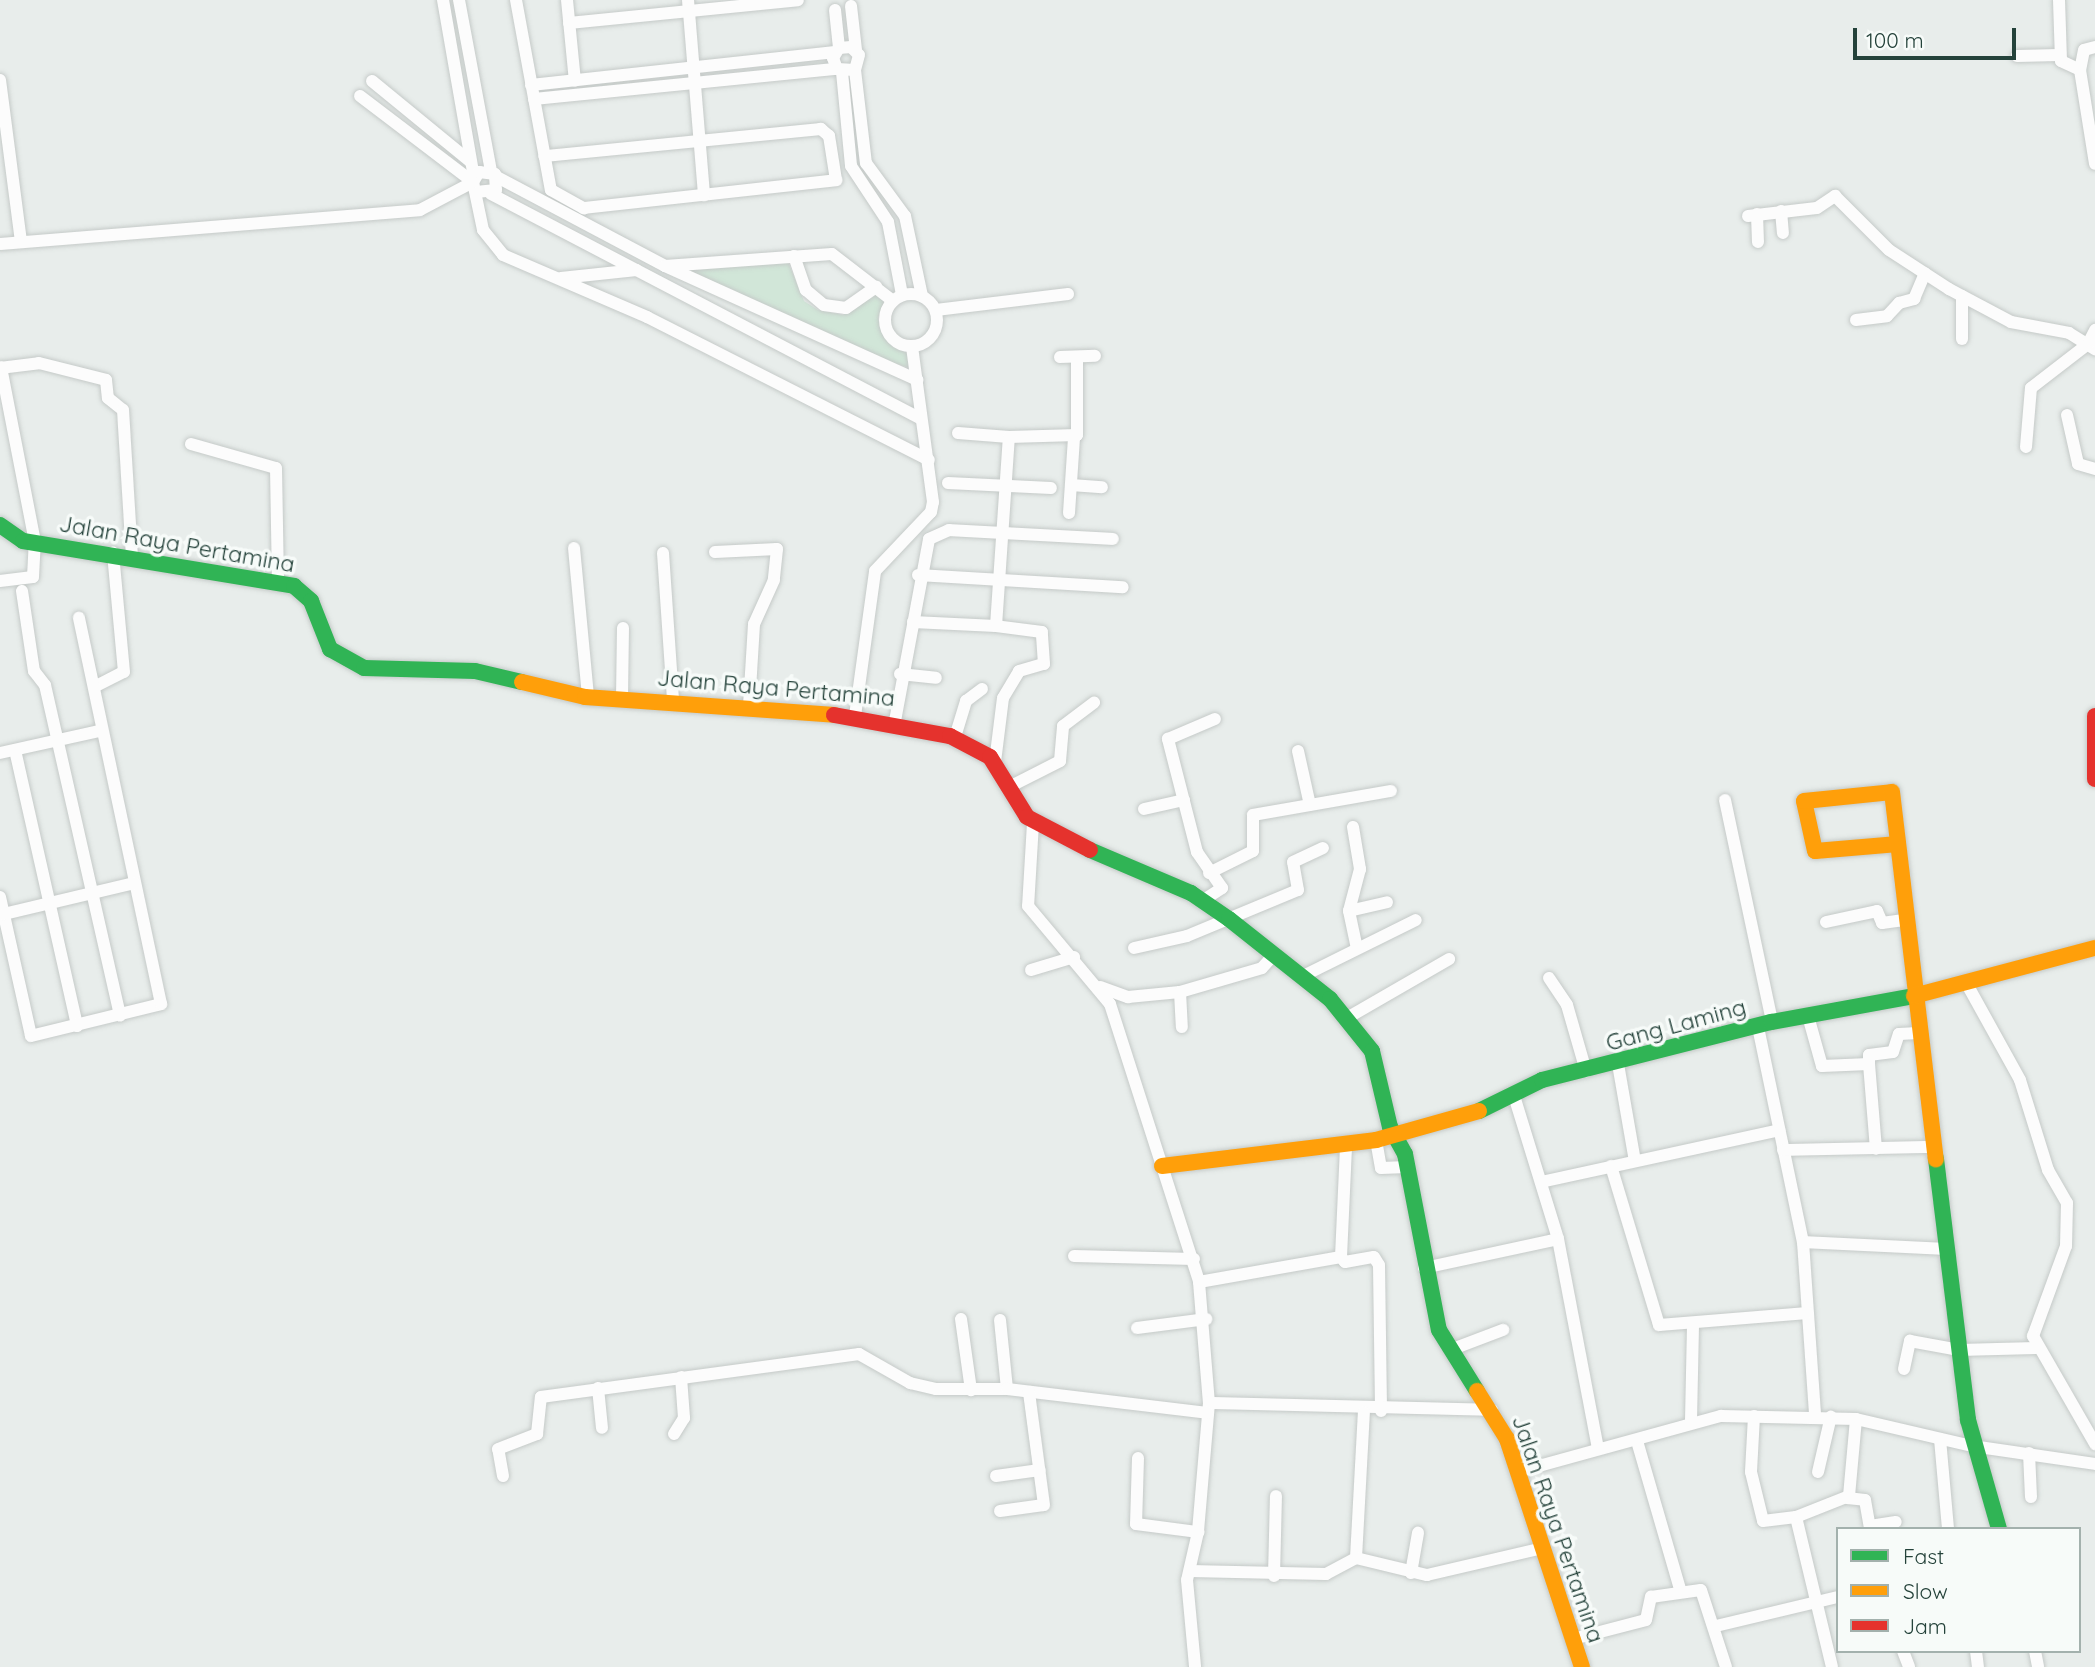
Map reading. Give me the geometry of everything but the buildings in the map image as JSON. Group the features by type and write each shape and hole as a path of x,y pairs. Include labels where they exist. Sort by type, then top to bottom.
{"main road":[{"name":"Jalan Raya Pertamina","path":"0,526 35,542 132,556 278,583 304,592 330,649 350,665 475,671 588,697 749,706 855,716 895,721 955,737 995,762 1033,823 1202,901 1229,919 1347,1018 1373,1051 1394,1133 1407,1167 1433,1312 1450,1350 1492,1410 1517,1472 1581,1667"},
{"path":"2095,716 2095,779"},
{"path":"1898,844 1815,851 1804,801 1890,789 1898,844 1904,920 1931,1147 1972,1446 1998,1527"},
{"name":"Gang Laming","path":"1162,1166 1346,1146 1376,1140 1515,1099 1533,1084 1765,1025 1979,981 2095,948"}],"street":[{"path":"443,0 474,183 494,248 647,317 929,460"},
{"path":"459,0 494,174 491,194"},
{"path":"516,0 544,156 551,190 584,208 836,180 825,130 700,138 544,156"},
{"path":"567,0 575,81"},
{"path":"569,23 688,5 798,0"},
{"path":"2059,0 2070,65 2095,164"},
{"path":"688,5 704,195"},
{"path":"851,6 856,50 844,70 851,166 888,222 897,298 885,315 887,331 912,346"},
{"path":"835,10 837,50 866,163 905,216 922,296 936,310 936,330 912,346"},
{"path":"2070,65 2084,50 2095,47"},
{"path":"531,85 856,50"},
{"path":"2017,56 2070,65"},
{"path":"534,99 844,70"},
{"path":"0,80 21,242"},
{"path":"372,81 471,162"},
{"path":"360,96 491,194 921,419"},
{"path":"447,143 465,127"},
{"path":"0,244 421,210 494,174"},
{"path":"494,174 665,267 870,364 917,380"},
{"path":"1758,242 1753,215 1817,208 1835,196 1889,250 1962,296 2011,322 2068,333 2089,344"},
{"path":"1782,211 1783,233"},
{"path":"557,278 832,254 876,287 897,298 922,296"},
{"path":"794,256 806,290 824,305 846,308 876,287"},
{"path":"1856,320 1885,317 1901,301 1914,299 1925,273"},
{"path":"936,310 1068,294"},
{"path":"1962,296 1962,340"},
{"path":"2026,447 2031,388 2089,344 2095,330"},
{"path":"855,716 873,578 931,512 929,460 912,346"},
{"path":"1060,357 1096,356"},
{"path":"1069,513 1077,357"},
{"path":"0,581 33,577 35,542 0,368 39,363 106,380 108,398 123,410 132,556"},
{"path":"857,384 870,364"},
{"path":"2067,415 2077,462 2095,469"},
{"path":"958,433 1074,438"},
{"path":"996,626 1010,437"},
{"path":"191,444 276,468 278,583"},
{"path":"948,483 1051,488"},
{"path":"1071,485 1102,487"},
{"path":"895,721 900,674 913,622 923,547 938,532 1002,532 1113,539"},
{"path":"574,548 588,697"},
{"path":"715,552 777,549 774,580 754,624 749,706"},
{"path":"96,686 124,672 113,553"},
{"path":"663,553 673,701"},
{"path":"918,575 1123,587"},
{"path":"22,591 34,671 44,685 120,1016"},
{"path":"0,897 31,1036 161,1004 99,731 104,718 79,618"},
{"path":"913,622 996,626 1042,632 1044,664 1019,671 1003,698 995,762"},
{"path":"622,698 623,628"},
{"path":"900,674 936,678"},
{"path":"955,737 966,701 982,689"},
{"path":"1011,786 1060,761 1063,726 1094,703"},
{"path":"1202,901 1221,890 1197,852 1168,739 1215,719"},
{"path":"0,753 99,731"},
{"path":"15,750 77,1026"},
{"path":"1298,751 1310,805"},
{"path":"1209,873 1253,851 1253,814 1391,791"},
{"path":"1144,809 1184,800"},
{"path":"1726,800 1765,1025 1779,1130 1802,1242 1815,1415"},
{"path":"1033,823 1028,906 1100,987 1194,1259 1199,1282 1206,1320 1208,1408 1198,1532 1190,1571 1195,1667"},
{"path":"1353,827 1360,869 1349,911 1356,945"},
{"path":"1134,948 1229,919 1298,890 1293,862 1323,848"},
{"path":"4,914 134,883"},
{"path":"1349,911 1387,902"},
{"path":"1826,922 1877,911 1882,923 1904,920"},
{"path":"1301,977 1356,945 1416,920"},
{"path":"1031,970 1074,957"},
{"path":"1100,987 1128,997 1180,992 1262,968 1272,957"},
{"path":"1347,1018 1449,959"},
{"path":"1549,978 1567,1004 1586,1071"},
{"path":"1979,981 2020,1080 2070,1214 2061,1261 2035,1327 2036,1348 2095,1444"},
{"path":"1180,992 1182,1027"},
{"path":"1808,1016 1818,1064 1869,1064"},
{"path":"1876,1149 1869,1055 1893,1052 1899,1034 1917,1033"},
{"path":"1618,1064 1635,1161"},
{"path":"1515,1099 1558,1239 1598,1448"},
{"path":"1541,1182 1779,1130"},
{"path":"1376,1140 1381,1168 1407,1167"},
{"path":"1346,1146 1341,1257 1345,1262 1374,1257 1379,1265 1381,1411"},
{"path":"1783,1150 1931,1147"},
{"path":"1611,1166 1656,1322 1693,1326 1808,1313"},
{"path":"1424,1268 1558,1239"},
{"path":"1802,1242 1946,1250"},
{"path":"1074,1256 1194,1259"},
{"path":"1199,1282 1341,1257"},
{"path":"961,1319 971,1390"},
{"path":"1000,1320 1007,1389"},
{"path":"1137,1328 1206,1320"},
{"path":"1691,1421 1693,1326"},
{"path":"1450,1350 1503,1330"},
{"path":"1904,1369 1908,1342 1959,1350 2036,1348"},
{"path":"503,1476 498,1448 537,1434 541,1397 859,1354 910,1382 971,1390 1007,1389 1208,1408 1364,1412 1492,1410"},
{"path":"674,1434 684,1418 681,1377"},
{"path":"598,1388 603,1427"},
{"path":"1000,1511 1044,1505 1030,1392"},
{"path":"1356,1558 1364,1412"},
{"path":"1517,1472 1598,1448 1637,1441 1691,1421 1815,1415 1856,1419 1972,1446 2095,1464"},
{"path":"1754,1416 1751,1463 1761,1519 1796,1517 1847,1498 1865,1500 1870,1527 1896,1522"},
{"path":"1818,1472 1832,1416"},
{"path":"1847,1498 1856,1419"},
{"path":"1940,1439 1948,1527"},
{"path":"1637,1441 1681,1592"},
{"path":"2029,1453 2031,1497"},
{"path":"1138,1458 1136,1524 1198,1532"},
{"path":"996,1476 1040,1470"},
{"path":"1274,1576 1276,1496"},
{"path":"1796,1517 1832,1667"},
{"path":"1411,1573 1419,1533"},
{"path":"1190,1571 1274,1576 1326,1574 1356,1558 1411,1573 1452,1573 1543,1548"},
{"path":"1573,1639 1646,1620 1649,1598 1706,1591 1726,1667"},
{"path":"1716,1626 1836,1597"}],"green space":[{"path":"788,262 804,301 818,310 843,315 876,295 885,301 878,318 882,334 908,354 911,368 874,358 687,269"}],"traffic: fast":[{"path":"0,525 23,541 294,586 311,601 330,649 364,668 475,671 522,682"},
{"path":"1090,850 1191,893 1229,919 1330,999 1372,1051 1390,1127 1405,1154 1439,1330 1477,1391"},
{"path":"1479,1111 1542,1080 1772,1022 1914,996"},
{"path":"1936,1159 1968,1420 1998,1527"}],"traffic: slow":[{"path":"522,682 585,697 834,715"},
{"path":"1898,844 1815,851 1804,801 1892,792 1936,1159"},
{"path":"1914,996 2095,948"},
{"path":"1162,1166 1376,1140 1479,1111"},
{"path":"1477,1391 1507,1439 1582,1667"}],"traffic: jam":[{"path":"834,715 950,736 990,757 1027,817 1090,850"},
{"path":"2095,716 2095,779"}]}
